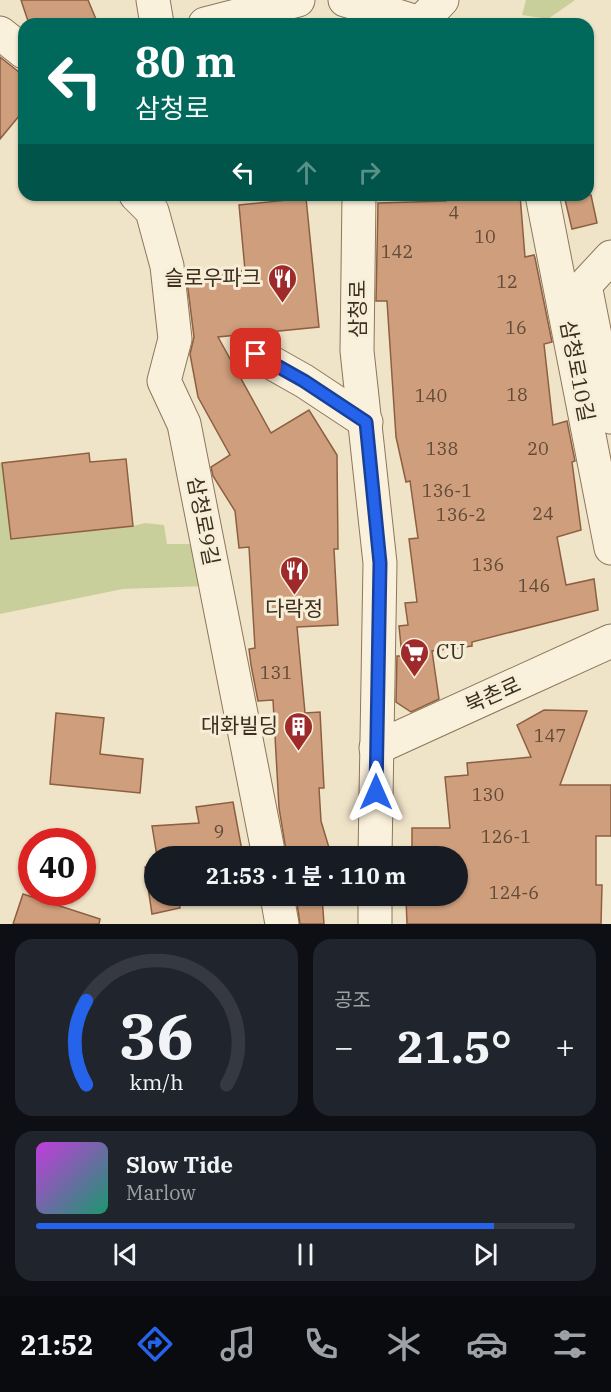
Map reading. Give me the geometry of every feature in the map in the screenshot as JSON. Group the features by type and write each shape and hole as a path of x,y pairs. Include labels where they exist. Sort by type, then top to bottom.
{"street":[{"path":"153,0 156,18"},
{"path":"228,18 298,0"},
{"path":"345,0 401,18"},
{"path":"426,18 442,0"},
{"path":"0,33 18,47"},
{"name":"삼청로9길","path":"142,201 152,211 167,266 175,339 164,381 184,424 267,846"},
{"name":"삼청로","path":"358,201 357,351 380,563 375,846"},
{"name":"삼청로10길","path":"543,201 611,548"},
{"path":"611,257 585,285 611,417"},
{"path":"256,354 304,381 366,422"},
{"name":"북촌로","path":"376,748 611,641"},
{"path":"279,906 282,924"},
{"path":"375,906 375,924"}],"green space":[{"path":"526,0 575,0 549,18 522,15"},
{"path":"0,463 2,463 11,539 145,523 164,525 167,544 200,544 207,586 123,589 0,614"}],"building":[{"path":"21,0 88,0 96,18 27,18"},
{"path":"0,57 18,71 18,117 0,139"},
{"path":"306,201 319,327 218,337 271,433 309,410 337,455 338,549 334,549 338,625 297,627 305,713 320,712 324,788 319,788 321,821 328,846 285,846 279,808 273,700 258,701 249,649 255,648 249,547 239,548 235,511 213,476 211,467 230,455 198,397 190,354 194,337 187,281 245,270 239,205"},
{"path":"520,201 525,257 534,255 535,258 552,342 544,344 553,425 567,421 575,461 572,462 581,530 557,537 566,585 594,579 598,610 472,642 472,646 432,651 439,699 411,712 396,702 397,656 402,656 399,626 408,625 405,603 417,602 409,539 418,538 410,481 406,482 396,437 387,301 376,301 378,203"},
{"path":"565,201 592,201 597,223 572,229"},
{"path":"89,453 90,462 126,459 133,526 11,539 2,463"},
{"path":"544,710 587,711 560,785 611,785 611,836 596,836 596,885 602,885 601,924 407,924 406,906 468,906 468,846 412,846 412,828 450,828 445,777 468,775 467,763 531,757 517,725"},
{"path":"56,713 104,718 100,754 143,759 140,793 50,784"},
{"path":"233,802 241,846 155,846 152,826 199,823 196,807"},
{"path":"19,906 60,906 100,919 99,924 13,924"},
{"path":"151,906 180,906 180,908 152,914"},
{"path":"297,906 323,906 324,924 300,924"}],"place":[{"name":"슬로우파크","path":"282,304"},
{"name":"다락정","path":"294,596"},
{"name":"CU","path":"415,678"},
{"name":"대화빌딩","path":"299,752"}],"route":[{"path":"256,354 304,381 366,422 380,563 376,792"}]}
